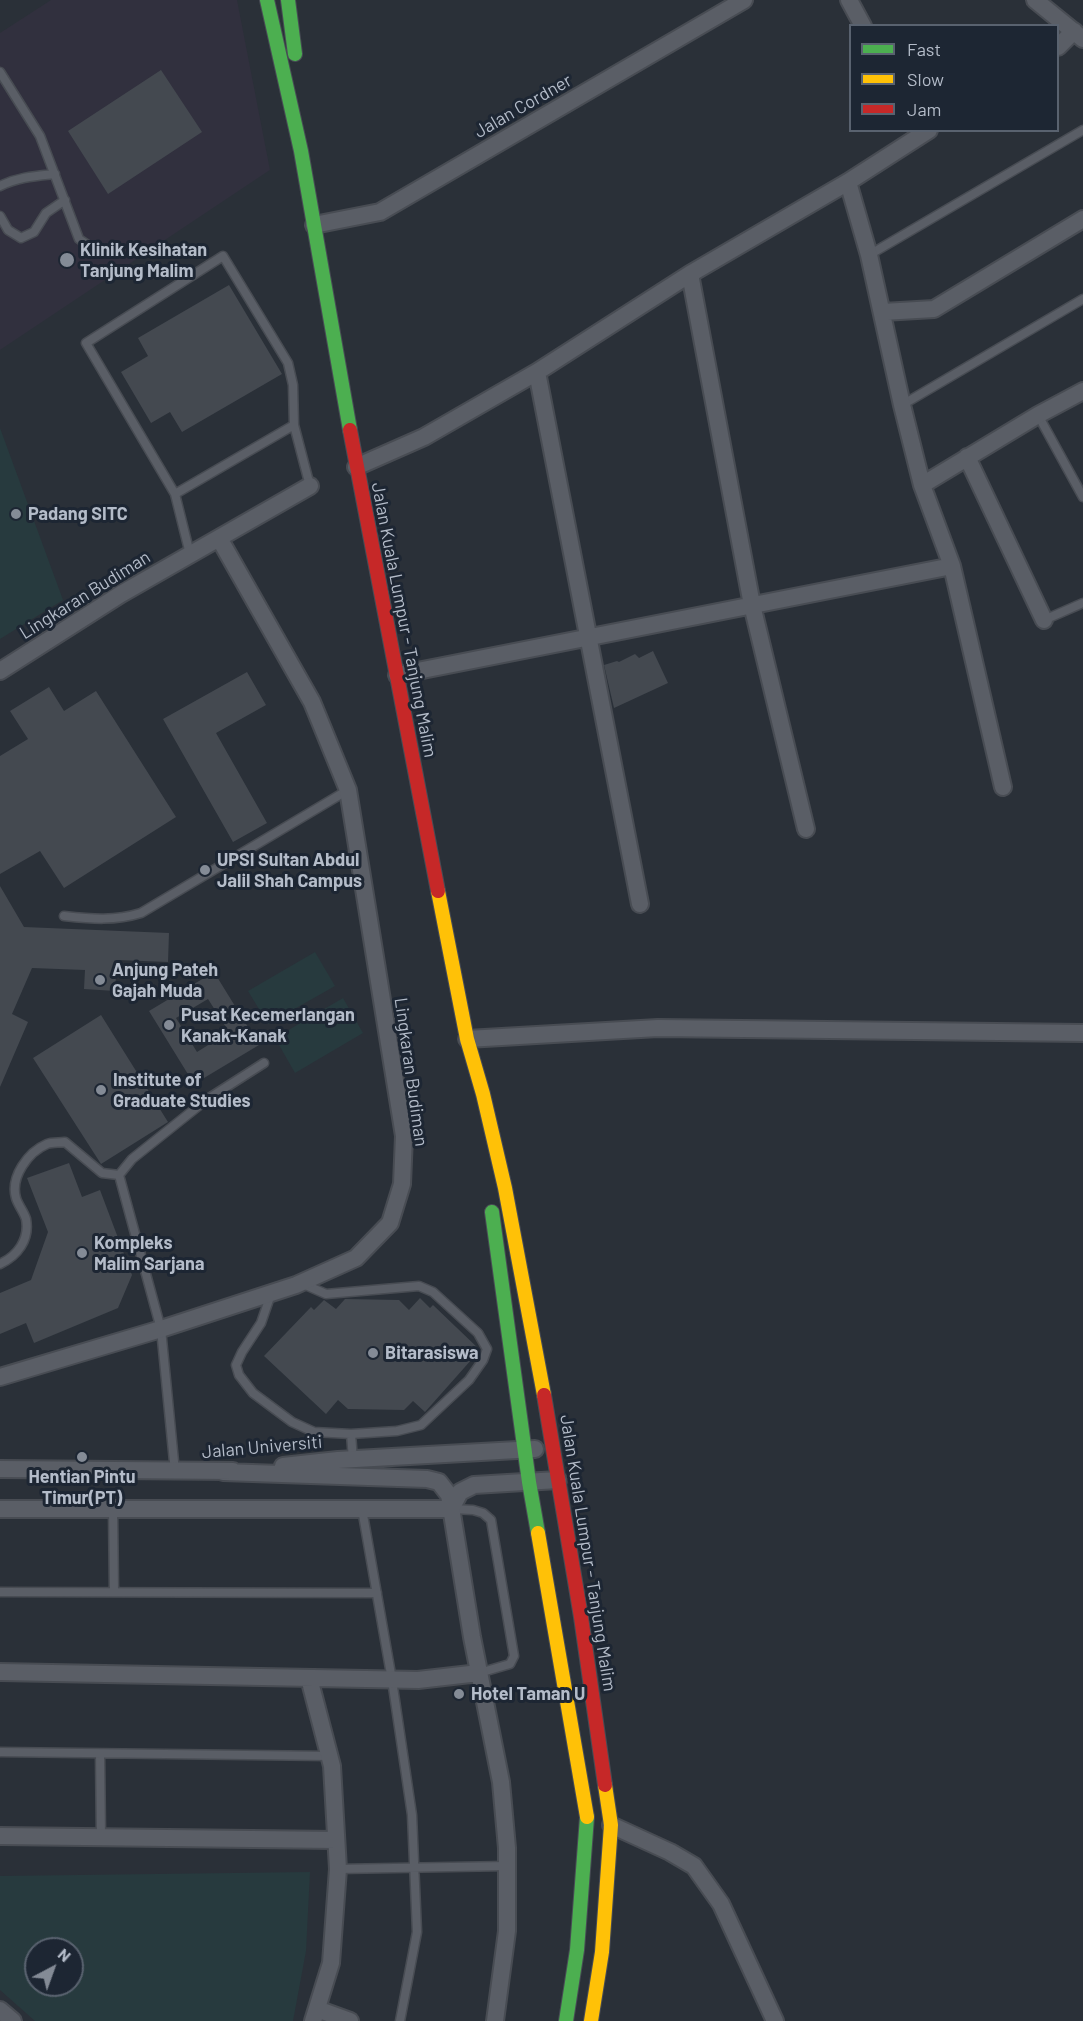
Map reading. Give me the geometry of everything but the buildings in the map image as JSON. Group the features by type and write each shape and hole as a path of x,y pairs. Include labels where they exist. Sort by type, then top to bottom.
{"main road":[{"path":"267,0 301,151"},
{"path":"288,0 294,43 301,151"},
{"name":"Jalan Kuala Lumpur - Tanjung Malim","path":"301,151 356,467 468,1039 505,1188 553,1448 581,1617 611,1825 602,1952 591,2021"},
{"name":"Jalan Kuala Lumpur - Tanjung Malim","path":"483,1094 487,1175"},
{"path":"490,1198 529,1482 588,1820 577,1950 567,2021"}],"street":[{"name":"Jalan Cordner","path":"314,225 380,212 744,0"},
{"path":"849,0 862,24"},
{"path":"1035,0 1078,35 1059,46"},
{"path":"356,467 424,437 537,372 690,274 848,182 923,132"},
{"path":"848,182 883,312 902,405 922,484 952,566 1003,787"},
{"path":"883,312 934,309 1083,219"},
{"path":"690,274 752,605 806,829"},
{"path":"537,372 640,904"},
{"path":"922,484 1038,415 1083,392"},
{"path":"967,457 1044,620"},
{"path":"0,659 189,549 219,538 310,486"},
{"name":"Lingkaran Budiman","path":"0,1377 161,1329 301,1283 356,1258 390,1223 402,1184 404,1136 348,790 312,702 219,538"},
{"name":"Lingkaran Budiman","path":"0,671 189,549"},
{"path":"397,675 952,566"},
{"path":"468,1039 658,1028 1083,1033"},
{"name":"Jalan Universiti","path":"0,1469 223,1472 353,1460 553,1448"},
{"path":"223,1472 428,1479 439,1482 449,1495 479,1673 501,1782 507,1866 507,1930 495,2021"},
{"path":"451,1509 460,1492 474,1485 558,1480"},
{"path":"0,1509 451,1509"},
{"path":"0,1672 392,1680 418,1680 479,1673"},
{"path":"309,1678 332,1766 338,1869 331,1963 315,2015 350,2021"},
{"path":"611,1825 670,1852 694,1866 721,1904 775,2021"},
{"path":"0,1836 336,1840"},
{"path":"0,2010 13,2021"}],"lane":[{"path":"0,72 40,136 79,239 91,247"},
{"path":"869,255 1083,130"},
{"path":"0,186 11,180 55,174"},
{"path":"0,216 8,230 21,238 34,232 46,213 65,200"},
{"path":"189,549 175,494 86,343 223,256 288,363 293,385 294,425 310,486"},
{"path":"902,405 1083,299"},
{"path":"1038,415 1083,497"},
{"path":"175,494 294,425"},
{"path":"1044,620 1083,603"},
{"path":"64,916 105,920 141,913 348,790"},
{"path":"119,1175 132,1160 206,1100 264,1063"},
{"path":"0,1264 11,1258 25,1242 26,1219 15,1196 17,1179 25,1160 47,1144 65,1142 86,1157 102,1173 119,1175"},
{"path":"119,1175 161,1329 175,1472"},
{"path":"271,1293 261,1323 242,1352 237,1365 239,1375 253,1393 291,1422 314,1432 351,1434 397,1431 421,1425 469,1380 488,1349 478,1333 434,1292 419,1286 326,1294 301,1283"},
{"path":"351,1434 353,1460"},
{"path":"113,1509 114,1592"},
{"path":"362,1509 392,1680 412,1815 417,1932 400,2021"},
{"path":"451,1509 483,1513 491,1520 496,1541 514,1656 510,1664 479,1673"},
{"path":"0,1592 377,1593"},
{"path":"0,1752 330,1756"},
{"path":"100,1754 100,1837"},
{"path":"338,1869 507,1866"}],"shaded area":[{"name":"Klinik Kesihatan Tanjung Malim","path":"51,0 237,0 270,170 0,350 0,33"}],"green space":[{"name":"Padang SITC","path":"0,428 63,600 0,639"},
{"path":"315,952 335,986 268,1024 248,991"},
{"path":"343,998 363,1033 295,1073 275,1038"},
{"path":"310,1872 306,1951 293,2021 35,2021 0,1990 0,1876"}],"traffic: fast":[{"path":"267,0 301,151 350,430"},
{"path":"288,0 295,54"},
{"path":"492,1212 538,1533"},
{"path":"566,2021 577,1950 587,1817"}],"traffic: slow":[{"path":"438,891 467,1039 483,1094 505,1188 544,1395"},
{"path":"538,1533 587,1817"},
{"path":"591,2021 602,1952 611,1825 605,1785"}],"traffic: jam":[{"path":"350,430 438,891"},
{"path":"544,1395 581,1617 605,1785"}],"place":[{"name":"Klinik Kesihatan Tanjung Malim","path":"67,260"},
{"name":"Padang SITC","path":"16,514"},
{"name":"UPSI Sultan Abdul Jalil Shah Campus","path":"205,870"},
{"name":"Anjung Pateh Gajah Muda","path":"100,980"},
{"name":"Pusat Kecemerlangan Kanak-Kanak","path":"169,1025"},
{"name":"Institute of Graduate Studies","path":"101,1090"},
{"name":"Kompleks Malim Sarjana","path":"82,1253"},
{"name":"Bitarasiswa","path":"373,1353"},
{"name":"Hentian Pintu Timur(PT)","path":"82,1457"},
{"name":"Hotel Taman U","path":"459,1694"}]}
